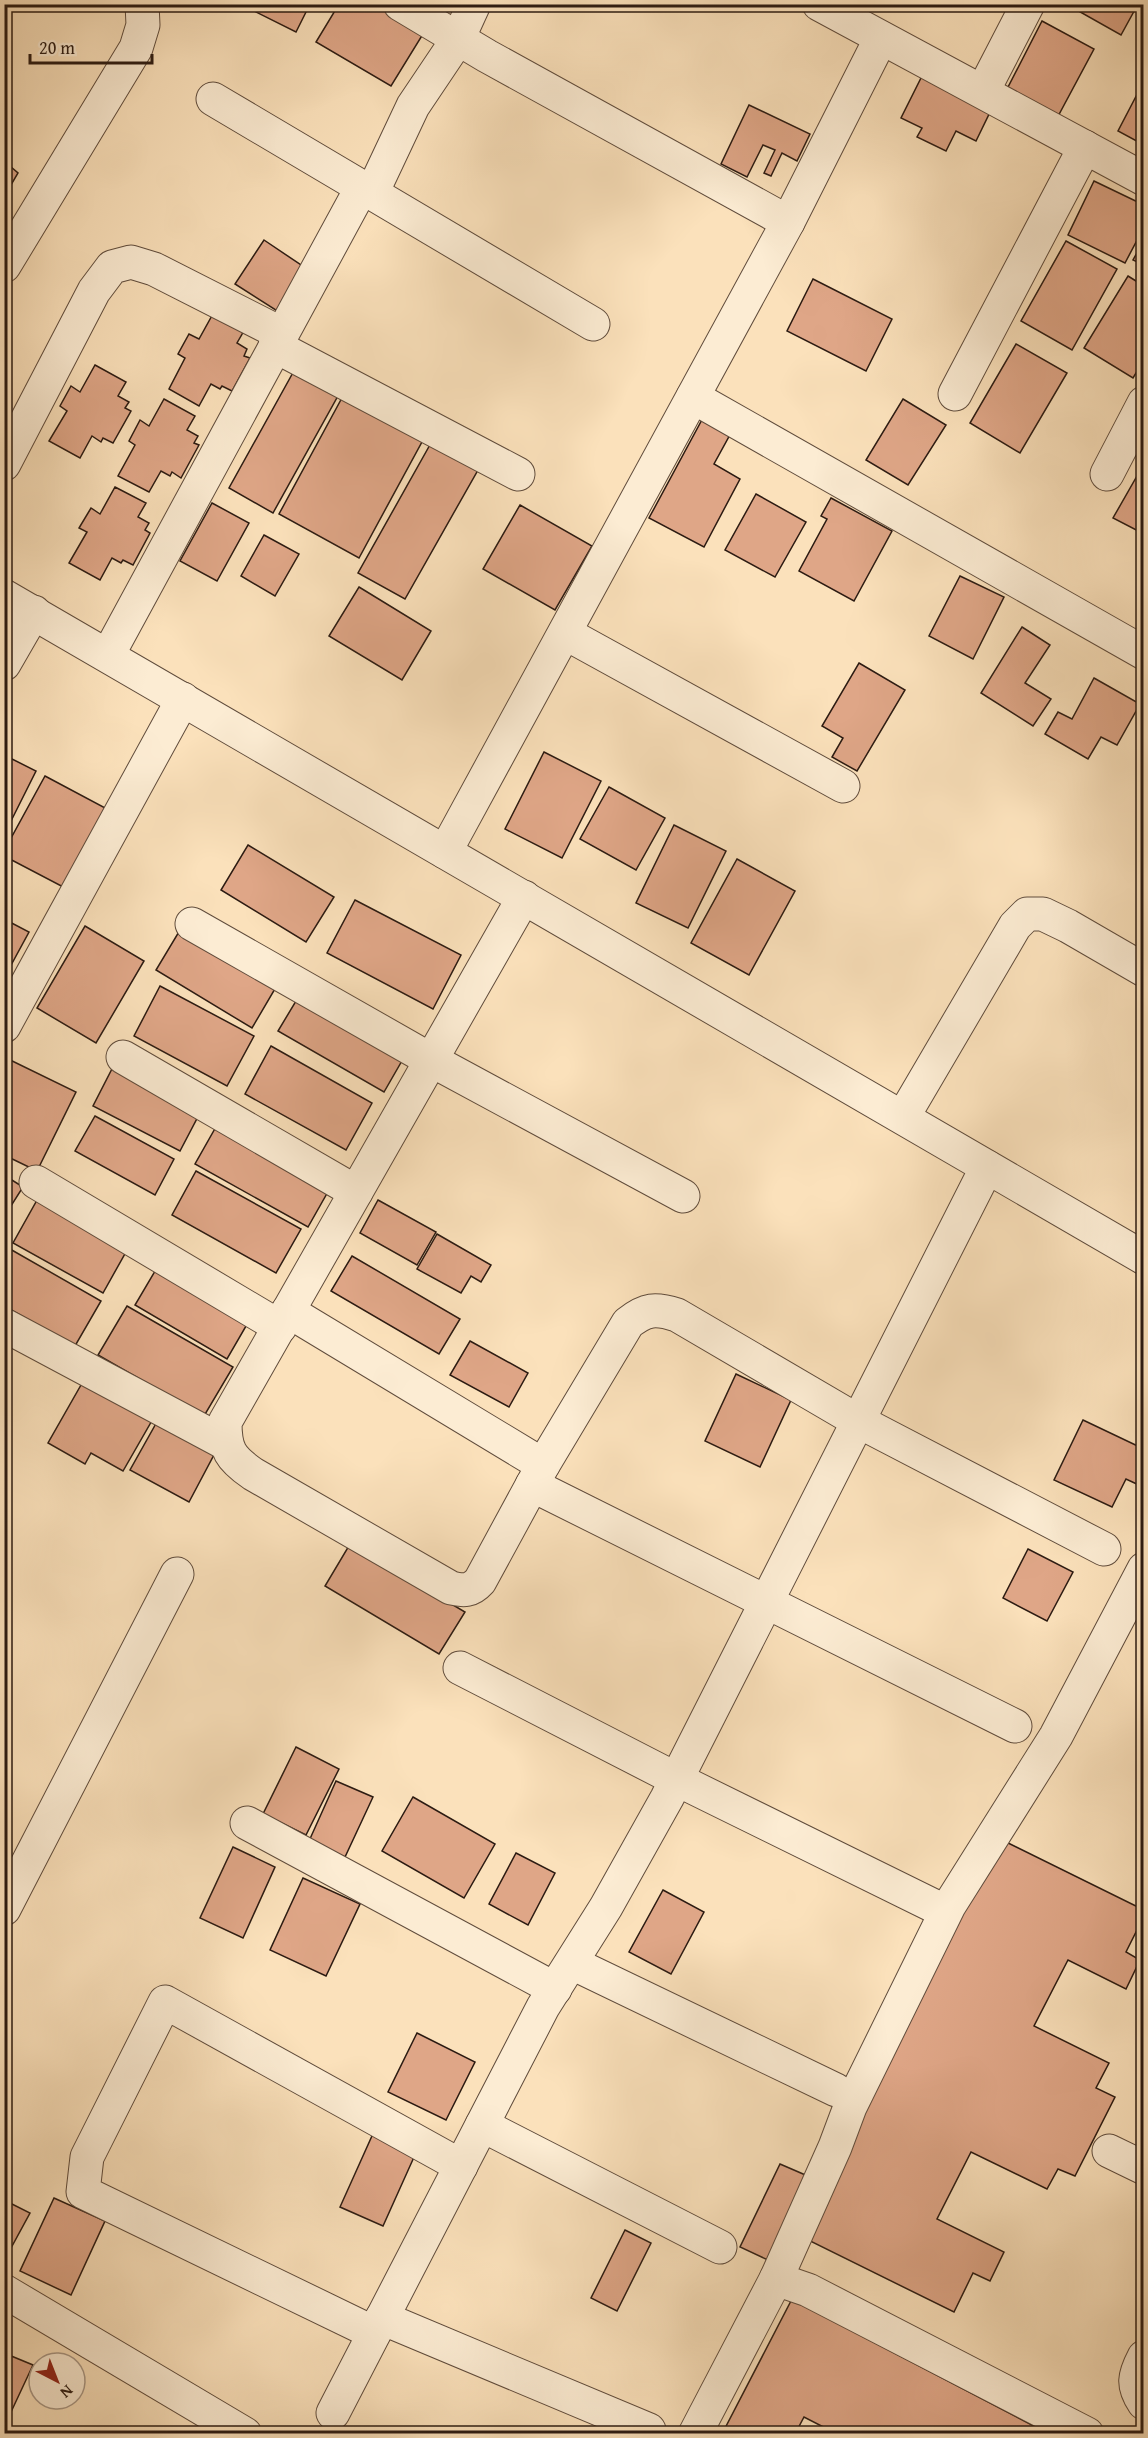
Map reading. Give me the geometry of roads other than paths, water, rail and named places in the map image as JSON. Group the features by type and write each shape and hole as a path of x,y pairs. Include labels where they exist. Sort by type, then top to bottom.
{"street":[{"path":"4,266 136,48 143,25 142,4"},
{"path":"400,4 458,39 788,222"},
{"path":"108,655 279,340 367,190 413,106 458,39 474,4"},
{"path":"819,4 1143,179"},
{"path":"983,91 1028,4"},
{"path":"445,852 788,222 881,38"},
{"path":"213,99 593,324"},
{"path":"955,394 1085,147"},
{"path":"4,464 94,291 112,267 131,262 154,269 518,474"},
{"path":"693,397 1143,653"},
{"path":"1107,474 1143,404"},
{"path":"4,596 1143,1258"},
{"path":"4,664 34,612"},
{"path":"565,633 843,786"},
{"path":"4,1026 183,699"},
{"path":"524,897 225,1422 225,1443 235,1461 253,1474 451,1588 472,1589 480,1581 537,1475 628,1323 642,1312 663,1310 677,1315 858,1420 1104,1549"},
{"path":"903,1118 1014,926 1027,914 1043,914 1068,926 1143,970"},
{"path":"192,924 431,1060 683,1196"},
{"path":"123,1058 356,1192"},
{"path":"333,2413 543,2007 606,1907 676,1779 987,1167"},
{"path":"36,1182 284,1319 537,1475 767,1602 1015,1726"},
{"path":"4,1324 225,1443"},
{"path":"695,2433 776,2279 836,2147 850,2107 949,1906 1056,1736 1143,1569"},
{"path":"4,1909 177,1574"},
{"path":"460,1668 676,1779 934,1906"},
{"path":"247,1823 563,1976 836,2090"},
{"path":"461,2166 165,2002 87,2157 83,2192 378,2326 649,2430"},
{"path":"482,2125 720,2247"},
{"path":"1108,2151 1143,2168"},
{"path":"776,2279 808,2290 1087,2433"},
{"path":"4,2290 245,2433"},
{"path":"1143,2357 1137,2372 1135,2390 1143,2403"}]}
